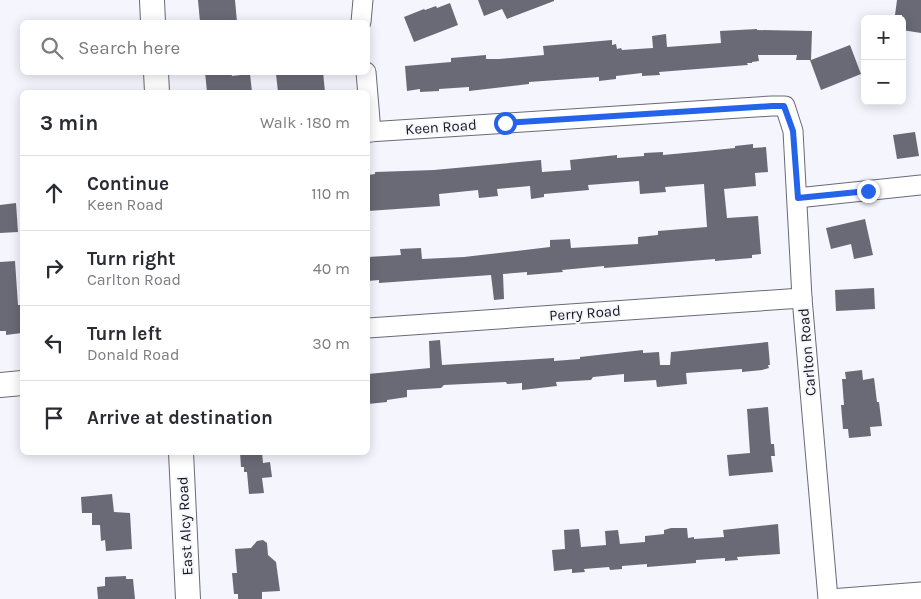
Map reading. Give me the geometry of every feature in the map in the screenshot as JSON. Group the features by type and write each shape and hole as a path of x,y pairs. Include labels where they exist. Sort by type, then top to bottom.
{"street":[{"path":"152,0 153,20"},
{"path":"361,20 363,0"},
{"path":"156,75 157,90"},
{"path":"366,75 367,90"},
{"name":"Keen Road","path":"370,132 784,106"},
{"name":"Carlton Road","path":"784,106 793,131 802,298 829,599"},
{"path":"798,198 921,185"},
{"name":"Perry Road","path":"370,328 802,298"},
{"path":"0,385 20,383"},
{"name":"East Alcy Road","path":"181,455 188,599"},
{"path":"829,599 921,592"}],"building":[{"path":"198,0 235,0 237,20 200,20"},
{"path":"478,0 554,1 507,19 502,9 484,16"},
{"path":"897,0 921,0 921,33 906,31 906,15 895,15"},
{"path":"450,3 458,25 414,42 404,17 424,9 436,6 437,8"},
{"path":"757,29 812,31 811,60 850,45 861,74 821,90 810,60 796,60 797,55 758,55 759,61 747,63 748,65 659,72 660,75 642,76 642,73 616,76 616,79 599,81 599,77 529,82 529,84 469,91 469,87 439,89 439,91 420,92 420,89 407,91 405,66 451,62 451,58 486,55 486,59 499,59 544,55 543,46 612,40 612,45 616,44 617,49 621,48 622,50 653,48 652,36 666,34 667,47 721,43 720,31"},
{"path":"205,75 250,75 252,90 207,90"},
{"path":"276,75 323,75 325,90 278,90"},
{"path":"915,132 919,156 897,159 893,135"},
{"path":"753,144 753,148 766,147 768,172 755,173 756,186 724,189 727,218 758,216 761,254 752,255 752,258 604,268 604,266 527,275 527,272 503,274 504,299 494,300 491,275 379,283 379,280 370,281 370,257 401,255 400,249 421,248 422,259 464,257 550,247 550,240 570,239 571,248 638,244 638,237 658,235 658,231 707,227 704,184 665,187 666,192 640,194 639,181 588,185 589,190 544,194 544,197 531,199 530,186 497,189 498,196 479,198 478,190 439,194 440,206 370,211 370,175 375,174 375,172 434,170 541,160 542,172 571,170 570,160 617,155 617,158 644,156 644,153 663,152 663,155 735,148 735,146"},
{"path":"16,203 18,232 0,233 0,205"},
{"path":"865,219 873,255 854,259 851,244 831,249 826,228"},
{"path":"15,261 18,305 20,305 20,333 6,335 6,331 0,331 0,262"},
{"path":"874,288 875,309 836,311 835,290"},
{"path":"440,340 442,365 554,358 554,361 643,350 643,353 659,352 660,365 670,365 671,352 768,342 770,365 768,365 769,368 762,370 742,372 742,369 686,373 687,384 657,387 656,380 624,382 624,374 593,377 591,380 556,382 557,386 522,390 522,383 444,385 441,388 407,390 407,397 370,404 370,374 430,368 429,341"},
{"path":"862,370 863,380 874,378 882,426 870,427 871,436 849,438 848,429 843,429 841,405 844,405 842,379 846,379 845,372"},
{"path":"768,407 771,444 774,444 775,456 771,456 773,472 729,476 727,455 750,453 747,409"},
{"path":"240,455 262,455 263,463 270,462 272,477 262,478 264,493 249,494 247,472 244,472 244,467 241,467"},
{"path":"112,494 114,512 130,513 132,549 106,551 105,540 101,541 100,525 92,525 92,513 82,513 81,497"},
{"path":"778,524 780,554 737,557 738,560 725,561 725,558 696,560 696,563 647,567 647,564 622,566 622,569 610,570 609,567 584,569 585,572 572,573 572,569 554,571 552,550 565,549 564,530 579,529 581,547 606,545 605,531 618,530 620,544 645,542 645,536 664,534 664,530 671,528 687,528 688,538 694,537 694,539 724,537 723,530"},
{"path":"263,540 267,543 268,555 276,562 280,591 262,592 262,599 238,599 238,594 234,594 232,573 237,573 235,549 251,548 257,541"},
{"path":"126,576 126,579 133,579 135,599 98,599 97,587 105,586 105,577"}],"route":[{"path":"505,123 784,106 793,131 798,198 868,191"}]}
